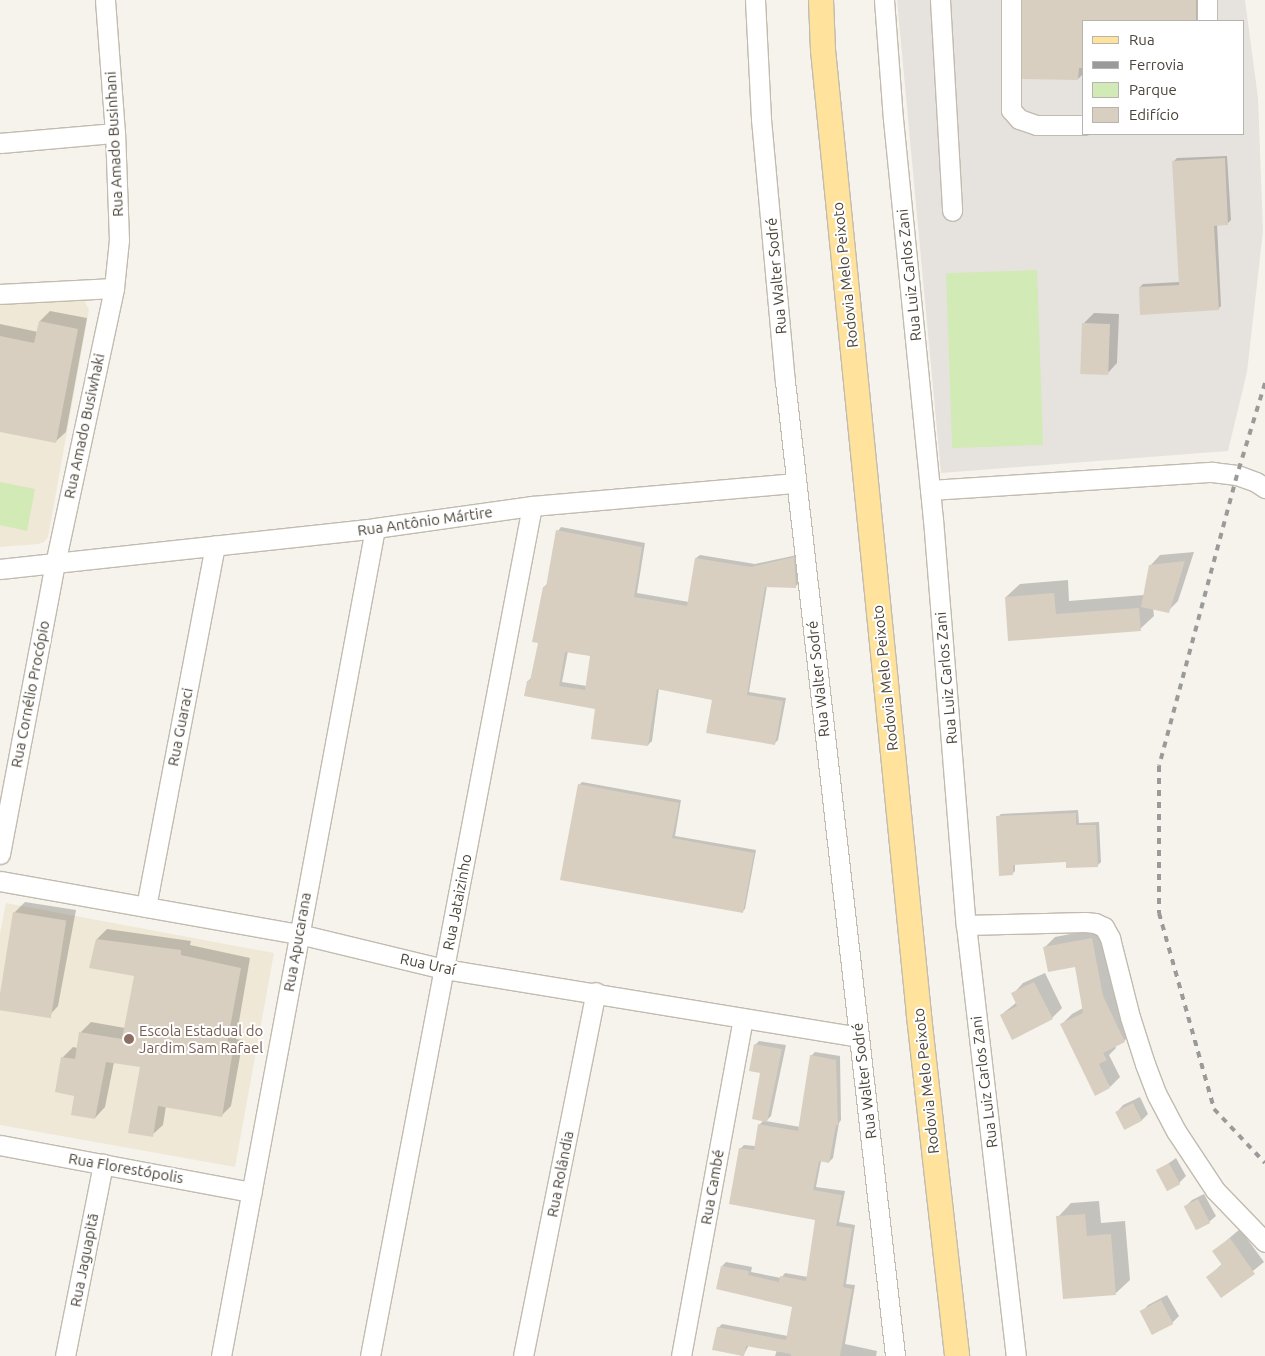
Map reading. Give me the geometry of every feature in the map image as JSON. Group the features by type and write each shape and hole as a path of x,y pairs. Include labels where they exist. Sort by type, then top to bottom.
{"main road":[{"name":"Rodovia Melo Peixoto","path":"821,0 825,70 918,1006 957,1356"}],"street":[{"name":"Rua Amado Businhani","path":"105,0 115,132 119,240 114,288"},
{"name":"Rua Walter Sodré","path":"755,0 761,119 796,483 895,1356"},
{"name":"Rua Luiz Carlos Zani","path":"884,0 893,119 930,490 966,925 1016,1356"},
{"path":"940,0 952,211"},
{"path":"1011,0 1011,110 1019,119 1036,125 1082,125"},
{"path":"1207,0 1207,20"},
{"path":"0,143 115,132"},
{"path":"0,294 114,288"},
{"name":"Rua Amado Busiwhaki","path":"55,564 114,288"},
{"path":"930,490 1212,472 1237,475 1256,482 1265,488"},
{"name":"Rua Antônio Mártire","path":"0,570 375,528 532,506 796,483"},
{"name":"Rua Jataizinho","path":"370,1356 532,506"},
{"name":"Rua Apucarana","path":"221,1356 375,528"},
{"name":"Rua Guaraci","path":"146,907 215,546"},
{"name":"Rua Cornélio Procópio","path":"0,854 55,564"},
{"name":"Rua Uraí","path":"0,881 299,934 444,969 596,992 743,1019 858,1037"},
{"path":"966,925 1085,922 1095,923 1104,927 1110,938 1139,1045 1158,1095 1176,1131 1215,1190 1265,1242"},
{"name":"Rua Rolândia","path":"523,1356 596,992"},
{"name":"Rua Cambé","path":"681,1356 743,1019"},
{"name":"Rua Florestópolis","path":"0,1146 252,1192"},
{"name":"Rua Jaguapitã","path":"65,1356 103,1164"}],"shaded area":[{"path":"897,0 1245,0 1258,98 1263,231 1247,372 1228,451 941,473"},
{"path":"82,296 89,310 48,537 44,542 38,544 0,547 0,305"},
{"name":"Escola Estadual do Jardim Sam Rafael","path":"6,903 274,953 235,1167 0,1125 0,934"}],"green space":[{"path":"1037,270 1043,445 952,448 946,273"},
{"path":"0,482 35,489 27,531 0,525"}],"building":[{"path":"1022,0 1196,0 1196,20 1082,20 1082,68 1079,68 1078,80 1022,79"},
{"path":"1225,158 1228,225 1214,226 1219,310 1140,315 1139,287 1179,285 1172,161"},
{"path":"39,321 78,329 56,443 0,432 0,336 34,343"},
{"path":"1082,323 1110,324 1108,375 1080,374"},
{"path":"556,530 642,547 634,597 687,606 695,558 751,567 794,557 796,588 765,587 747,695 783,701 775,745 706,733 712,700 657,689 648,746 591,739 595,709 524,696 527,681 530,681 538,643 532,642 543,587 546,587","holes":["565,652 590,656 585,690 559,686"]},
{"path":"1185,561 1169,613 1141,607 1149,565"},
{"path":"1054,593 1056,614 1139,608 1141,631 1008,641 1005,597"},
{"path":"578,784 679,803 672,838 754,853 743,913 560,880"},
{"path":"1076,813 1076,825 1096,825 1098,867 1066,868 1066,862 1013,865 1013,875 999,876 996,816"},
{"path":"13,912 66,920 51,1018 0,1010 0,994"},
{"path":"1092,938 1103,996 1125,1042 1103,1053 1107,1060 1099,1064 1110,1088 1095,1096 1060,1024 1083,1013 1075,967 1048,972 1043,947"},
{"path":"96,939 181,950 181,955 241,968 226,1049 233,1050 222,1117 158,1106 153,1137 128,1133 140,1067 106,1062 95,1119 71,1115 74,1096 55,1092 61,1057 75,1059 79,1032 122,1039 134,976 89,968"},
{"path":"1034,982 1053,1019 1012,1040 1000,1015 1017,1006 1011,993"},
{"path":"754,1044 782,1049 767,1122 752,1119 760,1073 749,1071"},
{"path":"810,1055 836,1060 838,1125 836,1125 829,1163 819,1161 813,1190 842,1195 836,1226 852,1228 843,1287 852,1289 840,1356 791,1356 791,1354 746,1346 744,1356 712,1350 717,1327 786,1340 792,1307 716,1289 721,1266 749,1271 748,1275 779,1282 780,1276 806,1281 815,1220 729,1204 739,1148 754,1150 758,1124 798,1131"},
{"path":"1133,1103 1142,1121 1124,1130 1115,1112"},
{"path":"1169,1163 1180,1184 1167,1191 1156,1170"},
{"path":"1198,1199 1210,1223 1196,1230 1184,1206"},
{"path":"1085,1214 1087,1236 1111,1234 1116,1295 1063,1299 1056,1216"},
{"path":"1230,1238 1255,1274 1221,1298 1206,1277 1222,1265 1212,1251"},
{"path":"1161,1300 1173,1324 1152,1335 1140,1311"}],"railway":[{"path":"1265,383 1237,475 1159,766 1159,913 1214,1109 1265,1163"}],"place":[{"name":"Escola Estadual do Jardim Sam Rafael","path":"129,1039"}]}
